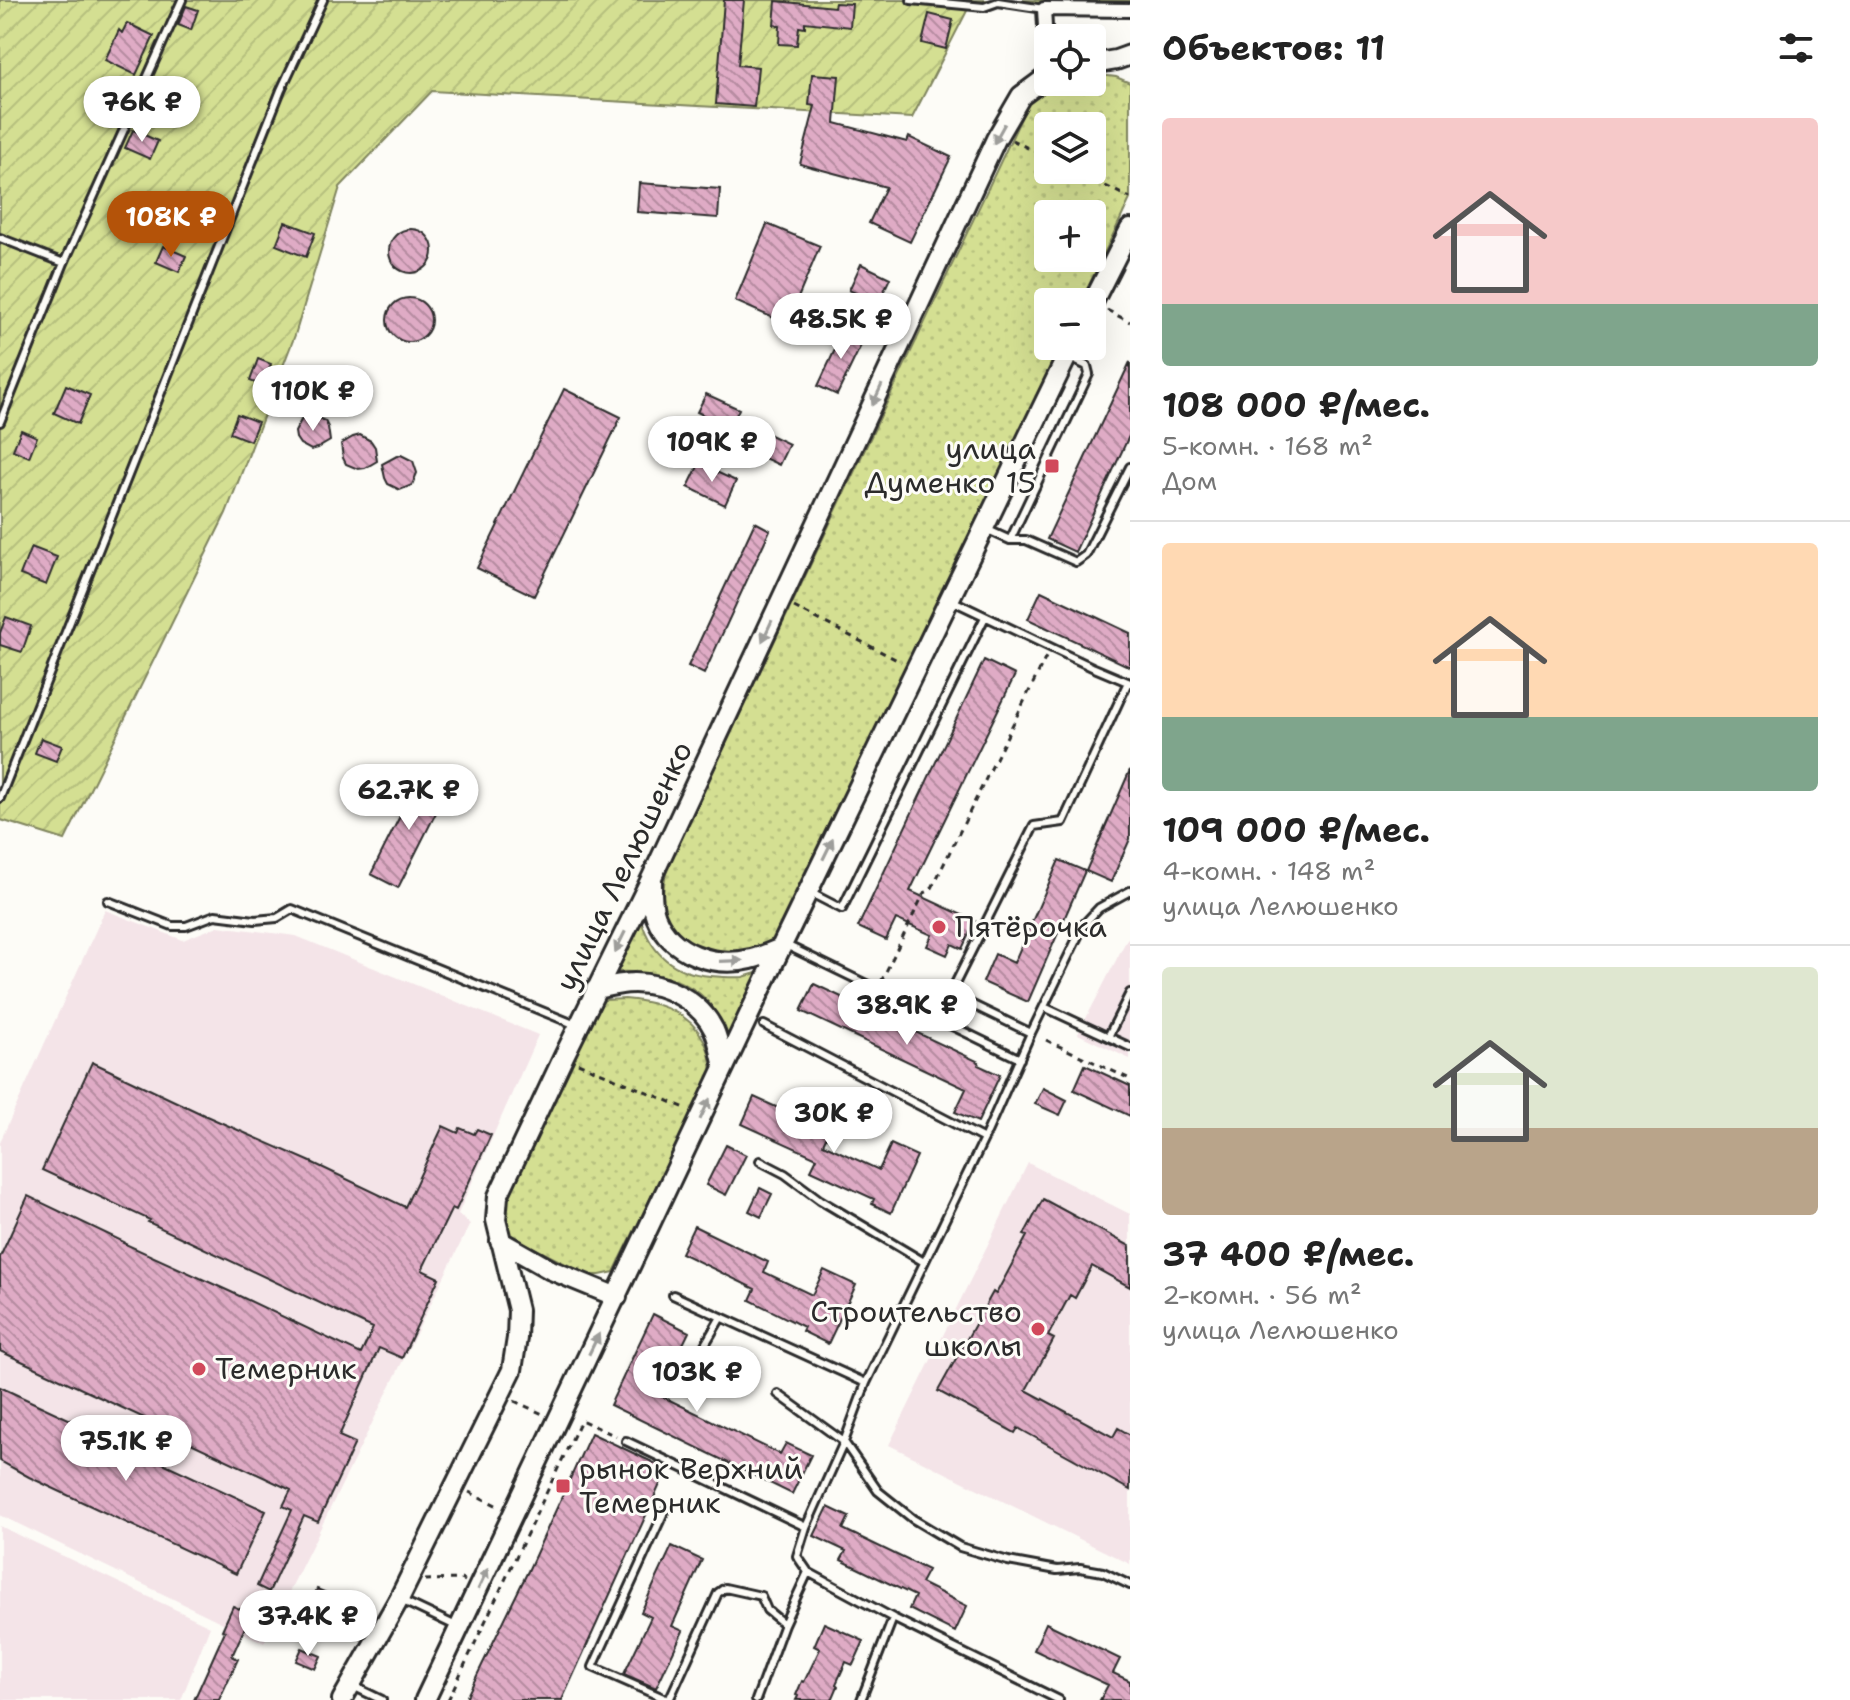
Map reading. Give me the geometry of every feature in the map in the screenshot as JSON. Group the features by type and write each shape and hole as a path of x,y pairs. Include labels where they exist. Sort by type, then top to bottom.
{"street":[{"path":"1045,24 1044,9 1130,10"},
{"path":"1106,61 1130,55"},
{"path":"1106,66 1130,71"},
{"name":"улица Лелюшенко","path":"346,1692 399,1599 512,1370 518,1310 496,1220 498,1196 652,877 999,134 1021,96 1034,86"},
{"path":"1100,288 1129,235"},
{"path":"425,1700 782,945 1066,360"},
{"path":"652,877 652,905 656,919 679,947 703,959 727,963 752,959 782,945"},
{"path":"596,989 635,983 672,991 693,1003 714,1030 724,1067"},
{"path":"500,1241 551,1270 617,1297"}],"lane":[{"path":"0,422 64,263 182,0"},
{"path":"0,798 275,105 323,0"},
{"path":"911,0 984,7 998,1 1044,9"},
{"path":"0,238 64,263"},
{"path":"1010,540 1089,374 1087,366 1080,360"},
{"path":"984,528 1010,540 1026,540 1076,562 1086,555 1130,467"},
{"path":"949,599 1129,682 1063,822 1034,826 950,994 1031,1033"},
{"path":"808,892 842,909 985,617"},
{"path":"1059,1700 808,1572 797,1556 866,1383 1084,924 1099,908 1130,891"},
{"path":"108,901 172,926 186,926 215,915 255,920 277,918 292,909 578,1026"},
{"path":"782,945 1020,1059"},
{"path":"1108,1037 1130,993"},
{"path":"1044,1007 1130,1047"},
{"path":"764,1025 984,1139"},
{"path":"760,1161 924,1262"},
{"path":"673,1295 866,1383"},
{"path":"696,1360 721,1317"},
{"path":"778,1394 844,1442 878,1491 913,1519 960,1547 1008,1561 1057,1570 1080,1568 1103,1572 1130,1585"},
{"path":"626,1441 806,1527"},
{"path":"664,1512 593,1667 669,1700 718,1593 725,1588 761,1596 767,1610 784,1624"},
{"path":"756,1700 784,1624 808,1572"},
{"path":"399,1599 459,1628"},
{"path":"861,1700 893,1618"},
{"path":"346,1692 382,1700"}],"path":[{"path":"999,134 1034,151"},
{"path":"1102,184 1130,198"},
{"path":"1106,310 1130,322"},
{"path":"781,600 915,669"},
{"path":"878,989 924,893 931,890 1051,648"},
{"path":"1046,1040 1130,1079"},
{"path":"564,1056 702,1115"},
{"path":"499,1395 577,1428"},
{"path":"448,1700 581,1420 626,1441"},
{"path":"455,1485 513,1513"},
{"path":"408,1580 461,1579 479,1587"}],"shaded area":[{"name":"Темерник","path":"105,910 183,940 218,926 296,936 538,1035 458,1214 470,1224 264,1643 0,1515 0,1142"},
{"path":"1130,937 1130,1059 1078,1034"},
{"name":"Строительство школы","path":"1028,1163 1130,1214 1130,1564 889,1445"},
{"path":"0,1526 210,1626 181,1700 0,1700"}],"green space":[{"path":"0,0 1130,0 1130,6 972,1 912,118 432,91 340,187 295,335 226,513 65,840 0,821"},
{"path":"1106,76 1130,83 1130,199 1106,249 1106,200 1034,200 1034,272 1095,272 1088,288 1034,288 1034,360 1053,360 781,932 751,954 726,955 705,951 682,937 668,921 663,902 667,869 1032,95 1106,96"},
{"path":"641,920 658,952 686,971 710,976 743,977 768,969 727,1049 716,1013 697,992 685,984 657,975 614,972"},
{"path":"625,999 658,1005 685,1018 704,1040 712,1073 614,1272 587,1275 509,1235 505,1227 504,1197 598,1004 605,1000"}],"building":[{"path":"724,0 744,0 738,65 758,67 754,107 716,104"},
{"path":"776,1 834,7 835,3 852,4 850,27 805,22 805,28 799,27 797,45 779,44 780,26 774,25"},
{"path":"186,6 198,10 191,30 178,25"},
{"path":"929,14 953,20 946,49 922,43"},
{"path":"127,23 154,36 136,75 105,60 119,30 122,33"},
{"path":"812,74 839,76 835,123 907,142 909,137 951,157 910,242 869,223 886,187 800,164 815,106 809,105"},
{"path":"133,130 158,141 150,159 125,148"},
{"path":"639,183 720,189 718,218 637,212"},
{"path":"285,222 315,233 306,257 276,245"},
{"path":"767,224 820,246 787,324 735,301"},
{"path":"411,229 426,236 433,251 426,266 411,273 396,266 389,251 396,236"},
{"path":"163,246 186,256 179,272 156,262"},
{"path":"861,264 890,278 878,304 849,290"},
{"path":"409,298 424,305 431,320 424,335 409,342 394,335 387,320 394,305"},
{"path":"845,328 865,337 837,395 818,386"},
{"path":"258,359 271,364 263,386 250,381"},
{"path":"1130,362 1130,434 1075,552 1047,539"},
{"path":"66,385 90,395 78,424 54,413"},
{"path":"564,389 621,417 534,596 477,568"},
{"path":"706,394 739,409 730,428 697,412"},
{"path":"237,414 258,422 250,441 230,433"},
{"path":"313,416 325,421 330,441 311,450 300,444 295,432 301,420"},
{"path":"743,422 789,444 779,465 733,443"},
{"path":"21,430 37,437 29,457 13,450"},
{"path":"360,435 375,447 377,461 358,469 346,464 341,444"},
{"path":"401,455 413,461 417,473 412,485 400,490 388,484 382,464"},
{"path":"699,464 736,481 725,505 688,487"},
{"path":"755,522 770,530 704,674 688,666"},
{"path":"31,547 57,557 46,585 20,575"},
{"path":"1041,591 1130,633 1130,667 1028,619"},
{"path":"6,617 31,626 22,652 0,645 0,633"},
{"path":"984,660 1015,675 910,891 975,921 962,949 952,944 947,955 927,946 932,935 896,919 886,940 858,927"},
{"path":"41,738 62,746 56,761 35,753"},
{"path":"1130,770 1130,839 1111,882 1086,871"},
{"path":"420,776 448,789 398,888 371,874"},
{"path":"1059,860 1085,871 1028,1002 983,982 995,954 1014,963"},
{"path":"814,984 979,1062 978,1065 1000,1075 978,1122 955,1112 966,1089 801,1011"},
{"path":"92,1062 405,1207 443,1126 458,1133 460,1128 474,1134 477,1129 491,1135 456,1210 452,1208 422,1270 439,1278 402,1358 379,1348 339,1436 355,1443 318,1522 304,1516 269,1592 257,1586 292,1510 283,1506 291,1490 0,1351 0,1257 28,1196 361,1354 373,1328 42,1170"},
{"path":"1085,1065 1130,1086 1130,1116 1074,1090"},
{"path":"1043,1088 1067,1100 1060,1115 1035,1104"},
{"path":"754,1097 829,1131 823,1144 879,1170 891,1144 917,1156 891,1213 872,1204 874,1199 811,1170 817,1158 742,1124"},
{"path":"726,1145 746,1155 726,1195 706,1185"},
{"path":"760,1188 772,1194 761,1217 749,1211"},
{"path":"1043,1199 1130,1246 1130,1287 1092,1266 1075,1298 1070,1295 1048,1336 1054,1339 1026,1390 1113,1437 1118,1428 1130,1435 1130,1490 1018,1428 1015,1433 938,1391 993,1292 996,1294"},
{"path":"694,1226 768,1262 764,1272 812,1295 824,1270 856,1285 828,1344 802,1331 804,1327 750,1300 755,1289 681,1253"},
{"path":"653,1314 689,1332 670,1371 656,1365 645,1388 780,1454 786,1443 811,1455 792,1494 610,1405"},
{"path":"0,1387 266,1511 236,1574 0,1461"},
{"path":"591,1433 667,1469 562,1700 465,1700 528,1571"},
{"path":"828,1507 849,1517 843,1529 928,1570 921,1583 967,1606 955,1632 909,1609 915,1596 841,1560 846,1551 814,1536"},
{"path":"672,1546 702,1560 672,1626 683,1631 656,1688 624,1674 651,1617 641,1612"},
{"path":"317,1589 329,1594 314,1628 302,1623"},
{"path":"233,1606 251,1614 232,1656 238,1659 219,1700 194,1700 225,1631 222,1630"},
{"path":"824,1623 864,1641 853,1665 846,1662 832,1700 796,1700 802,1681 820,1649 814,1646"},
{"path":"1046,1623 1120,1659 1113,1673 1130,1681 1130,1700 1100,1700 1108,1685 1034,1650"},
{"path":"302,1648 321,1656 315,1669 296,1661"}],"place":[{"name":"улица Думенко 15","path":"1052,466"},
{"name":"Пятёрочка","path":"939,927"},
{"name":"Строительство школы","path":"1038,1329"},
{"name":"Темерник","path":"199,1369"},
{"name":"рынок Верхний Темерник","path":"563,1486"}]}
